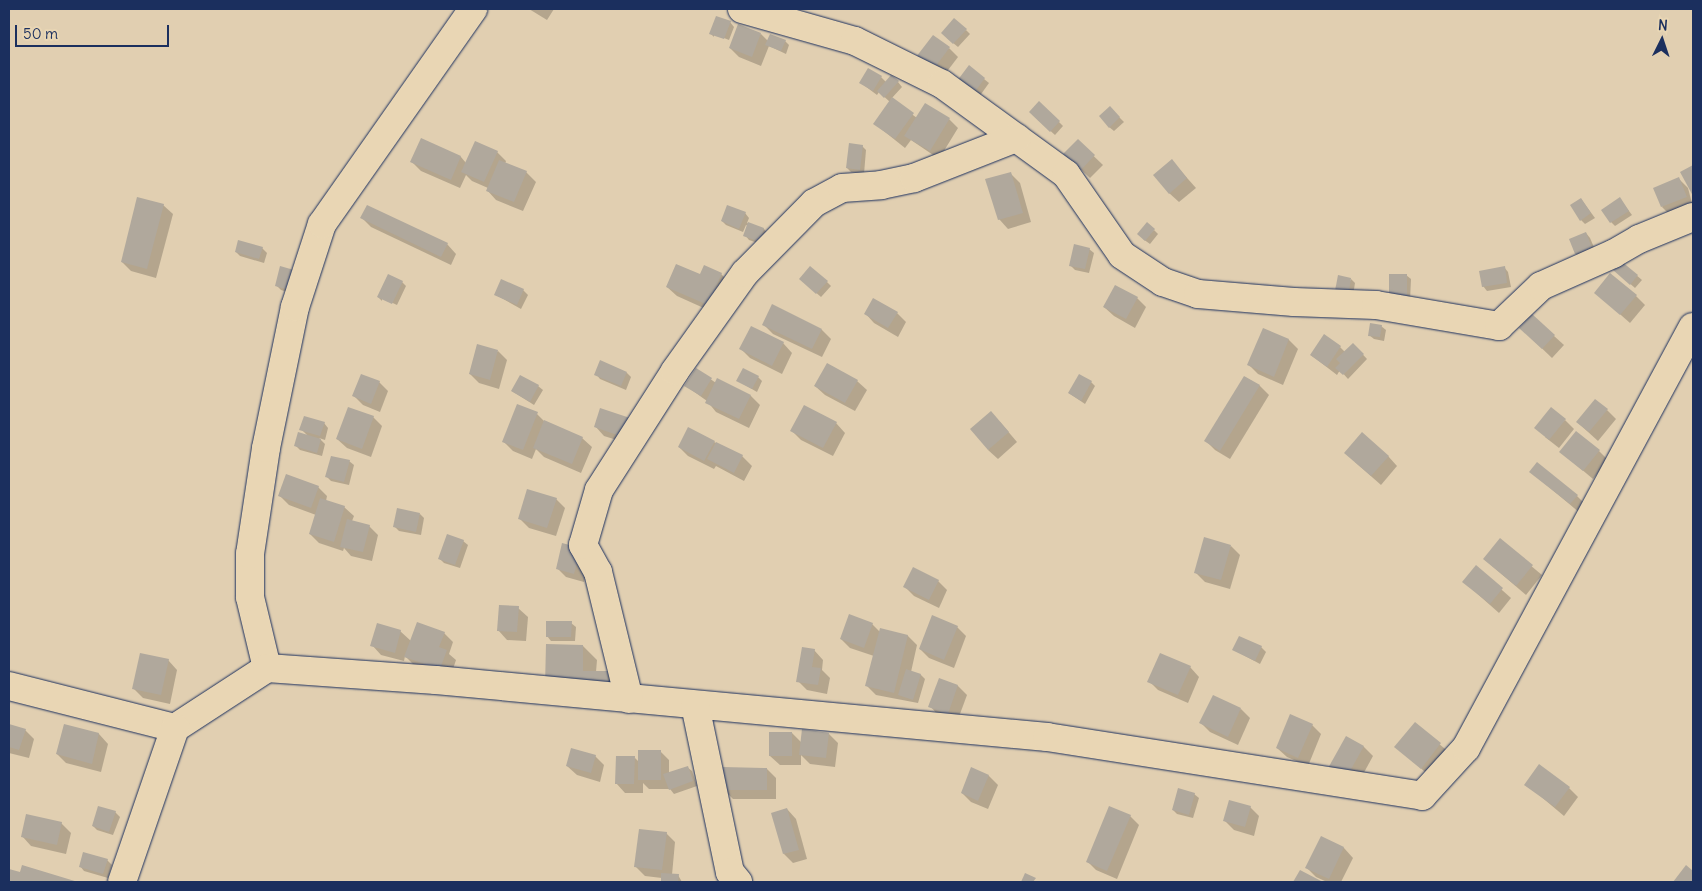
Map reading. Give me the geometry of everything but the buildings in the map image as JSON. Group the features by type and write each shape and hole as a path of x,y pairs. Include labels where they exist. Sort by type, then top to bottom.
{"street":[{"path":"267,668 250,597 250,554 266,448 295,308 322,224 473,9"},
{"path":"742,9 855,41 942,84 1066,174 1122,255 1163,282 1198,294 1294,302 1376,305 1499,326 1541,286 1613,254 1639,239 1693,217"},
{"path":"629,699 598,572 583,545 599,490 681,364 745,273 814,203 842,188 881,185 914,178 1016,138"},
{"path":"122,882 175,728 267,668 436,680 1047,736 1422,796 1466,748 1693,327"},
{"path":"9,686 175,728"},
{"path":"695,705 730,872 738,882"}]}
